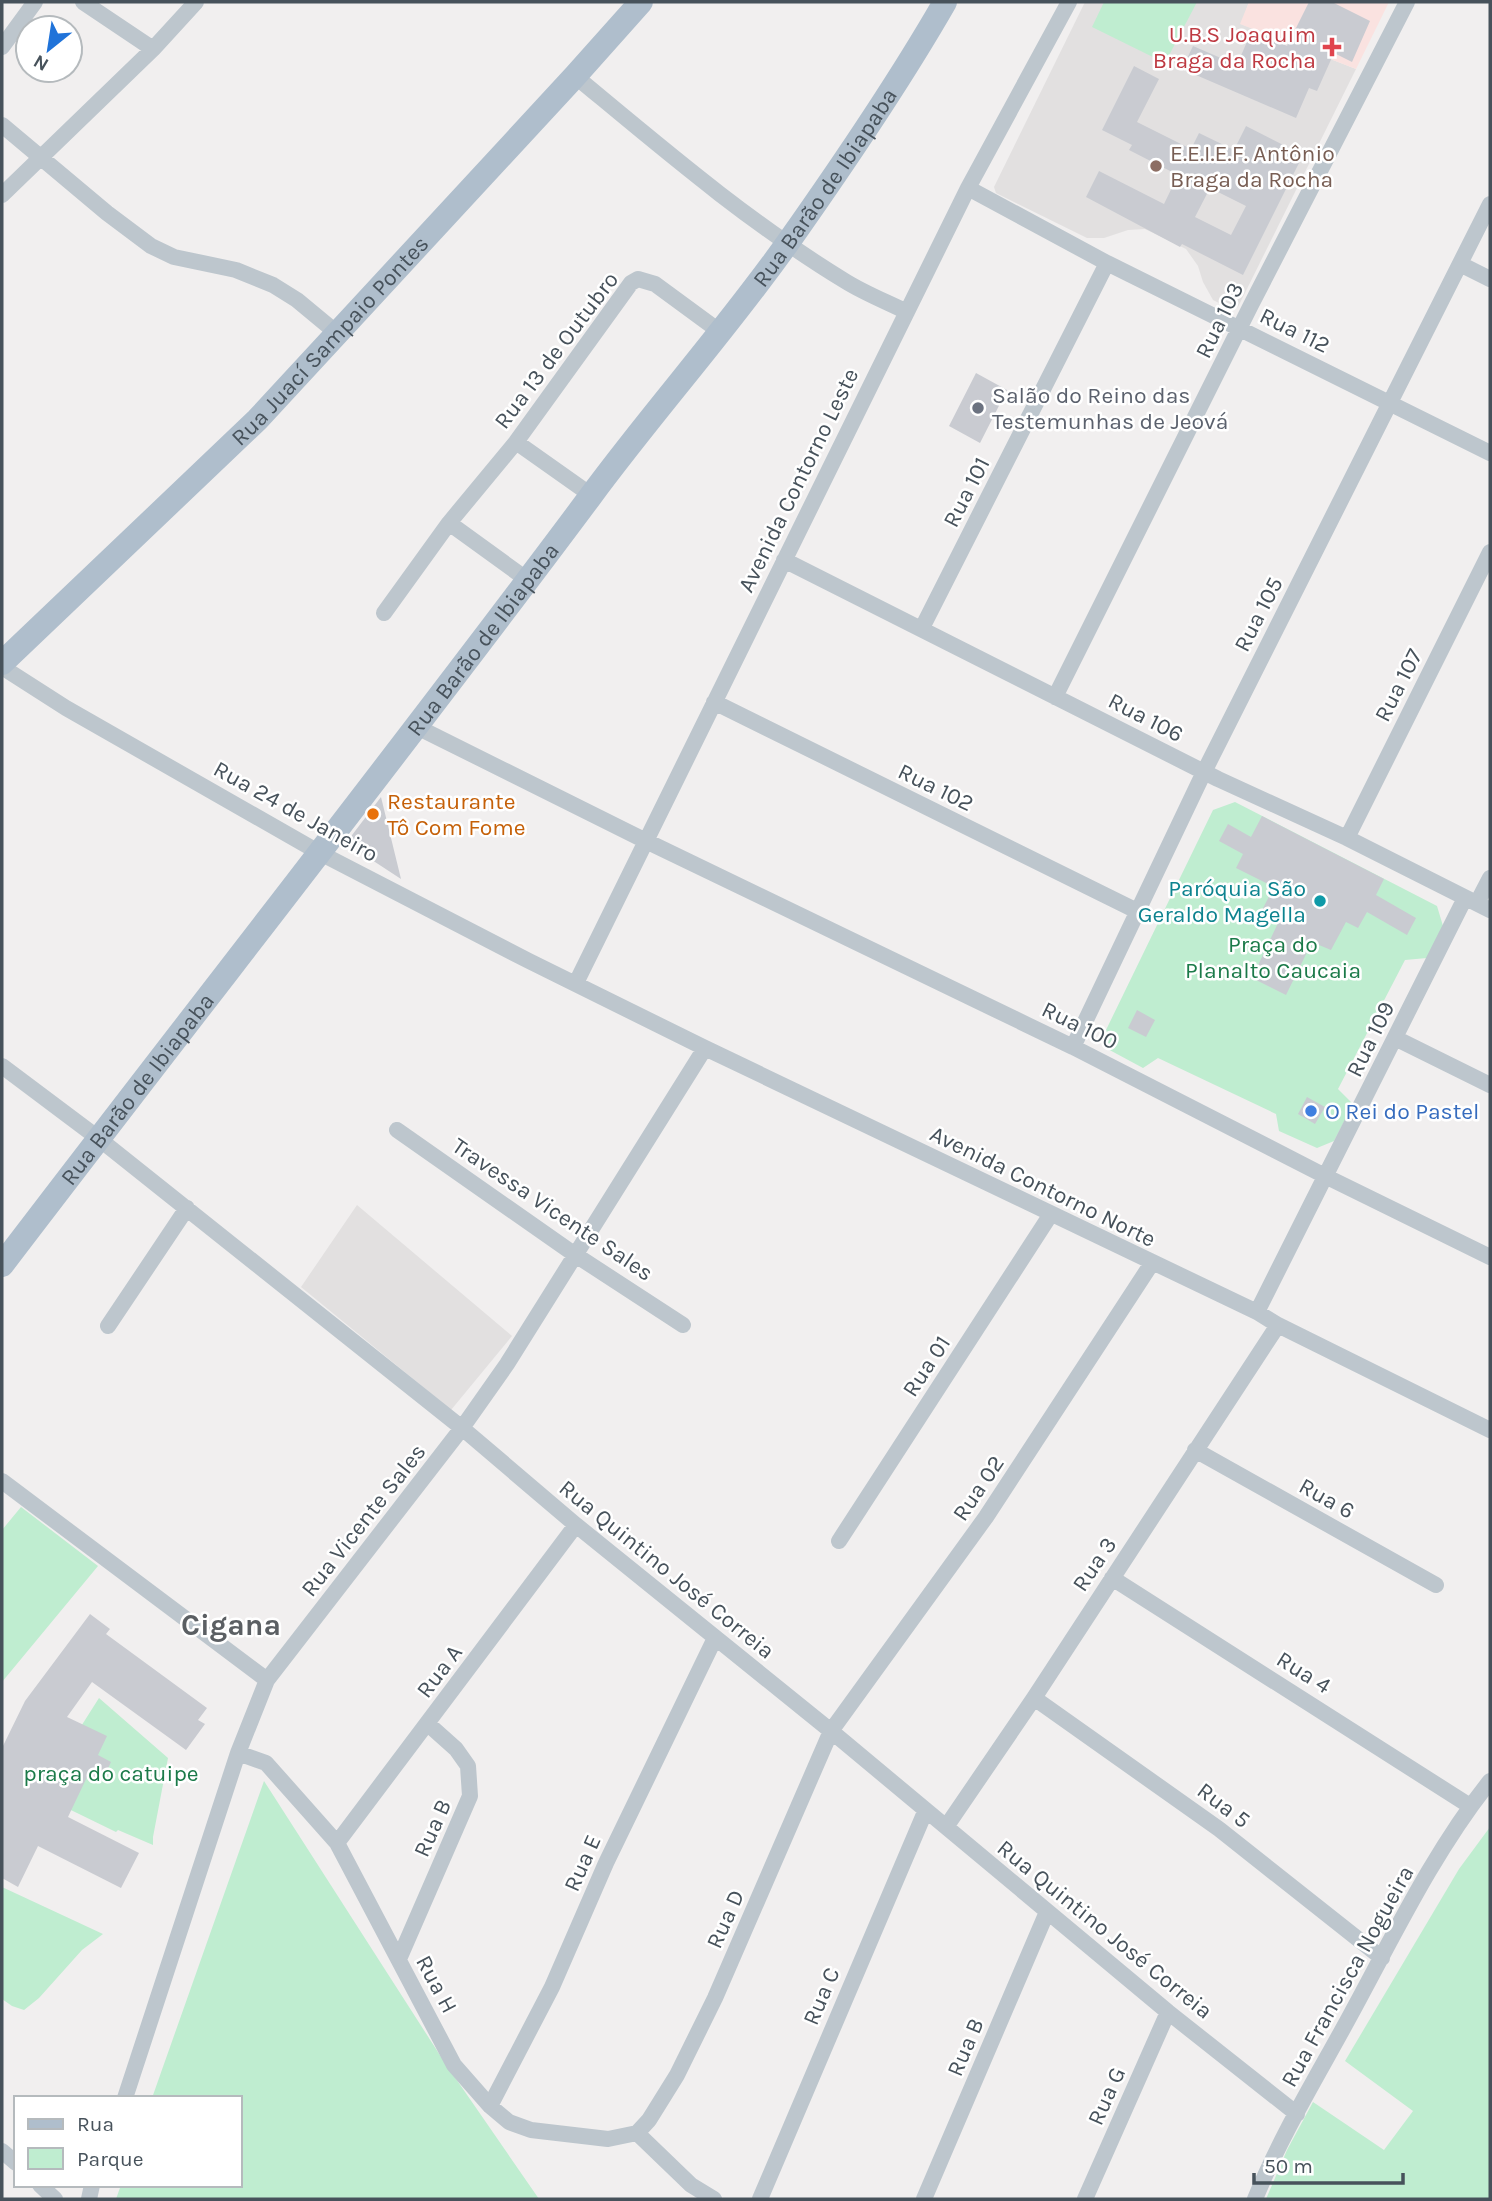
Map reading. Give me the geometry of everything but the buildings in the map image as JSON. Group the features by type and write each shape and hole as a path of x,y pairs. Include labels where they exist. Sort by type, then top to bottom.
{"main road":[{"name":"Rua Juací Sampaio Pontes","path":"2,665 257,420 641,2"},
{"name":"Rua Barão de Ibiapaba","path":"2,1265 529,581 591,495 788,243 915,54 945,2"}],"street":[{"path":"2,47 35,2"},
{"path":"83,2 153,49"},
{"path":"2,195 153,49 196,2"},
{"name":"Avenida Contorno Leste","path":"576,983 968,188 1069,2"},
{"name":"Rua 103","path":"1055,697 1407,2"},
{"path":"575,76 688,170 788,243 846,282 908,312"},
{"path":"2,125 107,213 151,246 174,257 236,270 273,285 297,300 338,334"},
{"name":"Rua 112","path":"968,188 1107,263 1390,401 1490,453"},
{"name":"Rua 105","path":"1073,1047 1204,772 1490,204"},
{"name":"Rua 101","path":"922,628 1107,263"},
{"path":"1460,264 1490,279"},
{"name":"Rua 13 de Outubro","path":"384,613 449,523 516,442 631,283 638,279 655,284 719,331"},
{"path":"516,442 591,495"},
{"path":"449,523 529,581"},
{"name":"Rua 107","path":"1347,838 1490,552"},
{"name":"Rua 106","path":"784,560 1204,772 1347,838 1478,904"},
{"name":"Rua 24 de Janeiro","path":"2,665 65,708 320,853 576,983"},
{"name":"Rua 102","path":"714,702 1139,912"},
{"name":"Rua 100","path":"416,727 1073,1047 1326,1177 1490,1257"},
{"name":"Rua 109","path":"1257,1312 1395,1038 1478,904 1490,878"},
{"name":"Avenida Contorno Norte","path":"576,983 705,1048 1257,1312 1278,1325 1490,1430"},
{"path":"1395,1038 1490,1085"},
{"name":"Rua Vicente Sales","path":"126,2096 238,1753 267,1680 462,1428 513,1354 705,1048"},
{"name":"Rua Quintino José Correia","path":"2,1066 99,1138 462,1428 1168,2012 1297,2114"},
{"name":"Travessa Vicente Sales","path":"397,1130 574,1254 683,1325"},
{"path":"108,1326 187,1208"},
{"name":"Rua 01","path":"839,1541 1051,1214"},
{"name":"Rua 02","path":"831,1731 986,1517 1152,1263"},
{"name":"Rua 3","path":"946,1827 1034,1698 1278,1325"},
{"name":"Rua 6","path":"1195,1450 1436,1585"},
{"path":"2,1481 267,1680"},
{"name":"Rua A","path":"337,1843 576,1525"},
{"name":"Rua 4","path":"1112,1578 1470,1806"},
{"name":"Rua E","path":"490,2106 552,1987 606,1863 715,1638"},
{"name":"Rua 5","path":"1034,1698 1219,1829 1382,1958"},
{"name":"Rua B","path":"399,1959 470,1796 468,1766 456,1749 428,1724"},
{"name":"Rua D","path":"636,2133 649,2120 677,2075 715,1998 831,1731"},
{"name":"Rua H","path":"238,1753 266,1763 337,1843 454,2065 490,2106 509,2122 531,2130 608,2139 636,2133"},
{"name":"Rua Francisca Nogueira","path":"1255,2199 1297,2114 1436,1861 1470,1806 1490,1781"},
{"name":"Rua C","path":"760,2199 925,1812"},
{"name":"Rua B","path":"924,2199 1047,1912"},
{"name":"Rua G","path":"1085,2199 1168,2012"},
{"path":"636,2133 691,2185 714,2199"},
{"path":"42,2187 55,2199"}],"shaded area":[{"name":"E.E.I.E.F. Antônio Braga da Rocha","path":"1085,2 1249,2 1241,24 1356,69 1238,307 1233,310 1213,300 1198,266 1186,249 1145,229 1128,230 1104,238 1087,238 996,193 994,187"},
{"name":"U.B.S Joaquim Braga da Rocha","path":"1249,2 1389,2 1356,69 1240,24"},
{"path":"357,1205 512,1336 451,1410 301,1287"}],"green space":[{"path":"1104,2 1197,2 1165,63 1092,27"},
{"name":"Praça do Planalto Caucaia","path":"1235,802 1437,906 1443,926 1427,958 1405,960 1338,1089 1353,1104 1334,1141 1317,1148 1279,1131 1276,1114 1158,1058 1143,1068 1104,1047 1106,1030 1213,810"},
{"path":"21,1507 98,1566 2,1682 2,1530"},
{"name":"praça do catuipe","path":"99,1698 168,1758 153,1845 118,1830 116,1832 38,1794"},
{"path":"264,1781 445,2063 539,2199 116,2199 120,2187 242,2187 242,2096 153,2096"},
{"path":"1490,1827 1490,2199 1266,2199 1287,2150 1313,2102 1384,2150 1413,2111 1345,2061 1459,1869"},
{"path":"2,1887 103,1934 82,1950 39,1998 24,2010 2,1999"}],"place":[{"name":"U.B.S Joaquim Braga da Rocha","path":"1332,47"},
{"name":"E.E.I.E.F. Antônio Braga da Rocha","path":"1156,166"},
{"name":"Salão do Reino das Testemunhas de Jeová","path":"978,408"},
{"name":"Restaurante Tô Com Fome","path":"373,814"},
{"name":"Paróquia São Geraldo Magella","path":"1320,901"},
{"name":"O Rei do Pastel","path":"1311,1111"}],"district":[{"name":"Cigana","path":"231,1625"}]}
